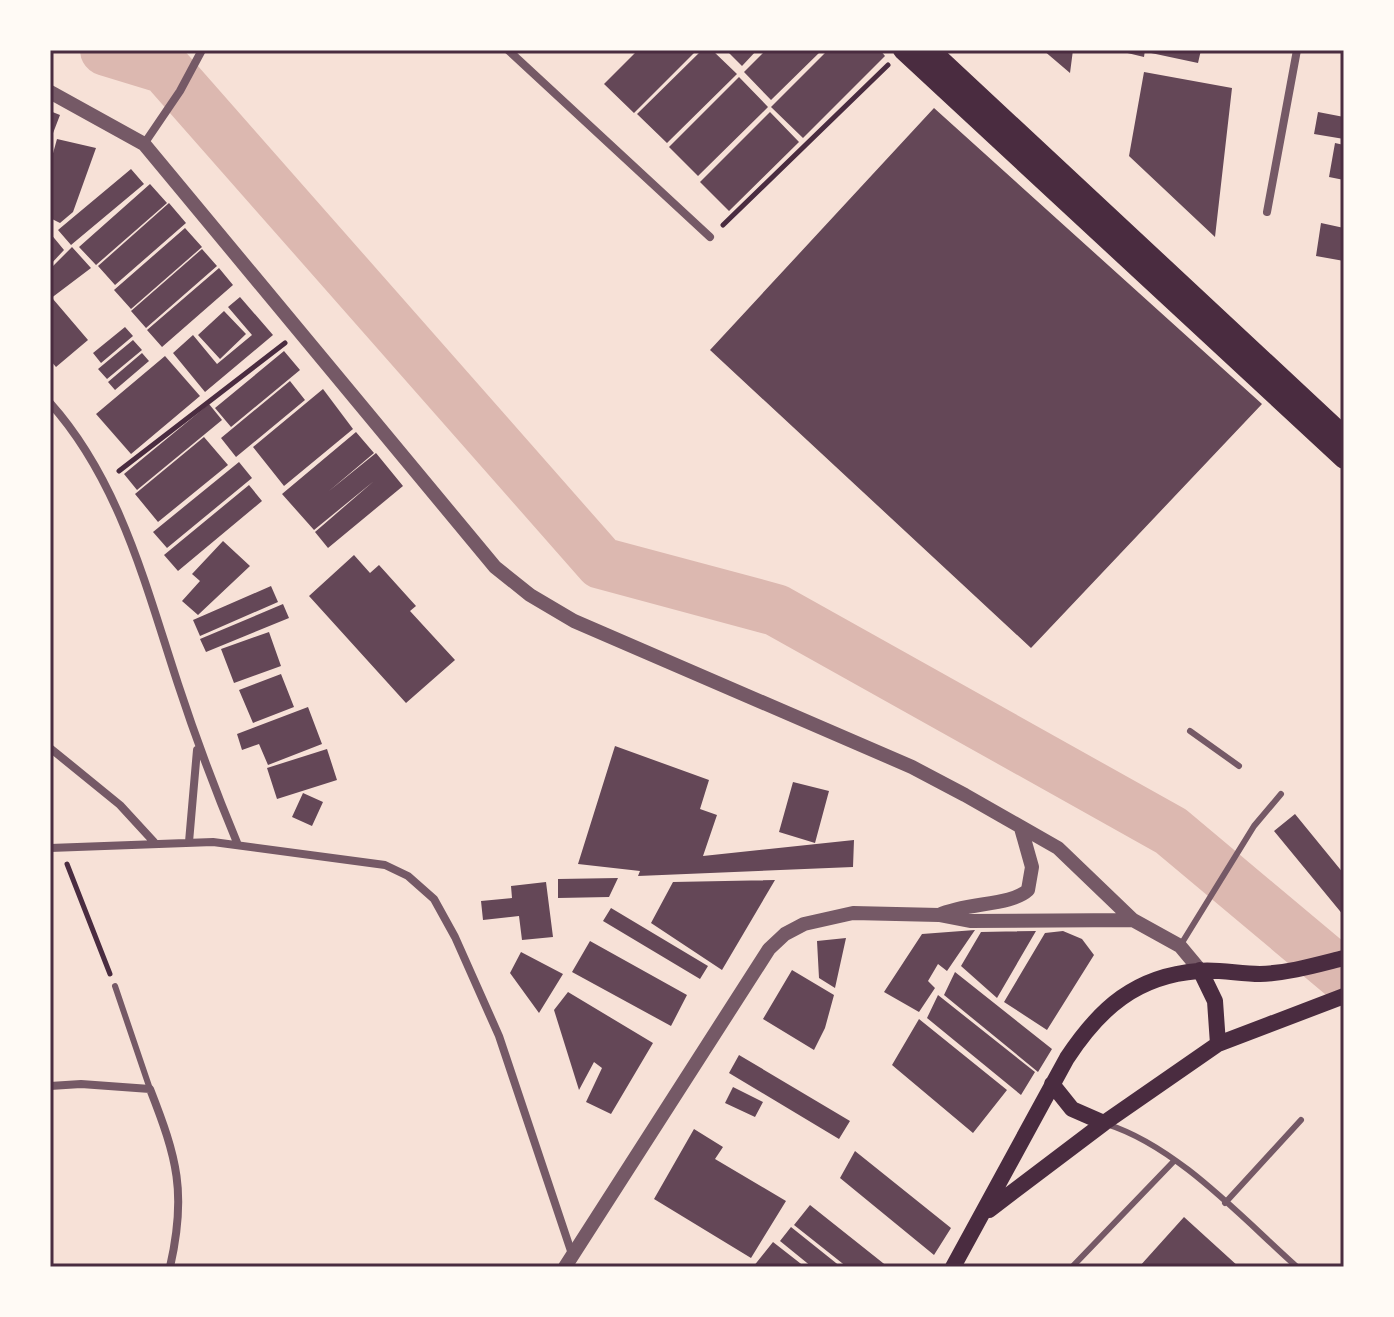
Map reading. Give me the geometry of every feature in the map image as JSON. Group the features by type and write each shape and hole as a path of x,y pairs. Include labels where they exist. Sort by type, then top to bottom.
{"main road":[{"path":"903,50 1344,459"},
{"path":"930,50 1344,436"},
{"path":"953,1267 986,1213 1052,1084 1088,1026 1111,1003 1146,981 1200,970 1259,974 1294,971 1344,958"},
{"path":"1200,970 1215,1001 1218,1044"},
{"path":"986,1213 1104,1123 1218,1044 1344,996"},
{"path":"1052,1084 1072,1109 1104,1123"}],"street":[{"path":"144,144 202,50"},
{"path":"508,50 710,237"},
{"path":"1267,212 1297,50"},
{"path":"50,92 144,144 302,330 495,567 530,595 613,639 912,767 1058,848 1133,920 1180,946 1200,970"},
{"path":"50,403 104,483 130,538 198,745 238,845"},
{"path":"189,842 198,745"},
{"path":"50,748 120,805 154,842"},
{"path":"939,915 959,906 1010,900 1028,890 1032,867 1021,828"},
{"path":"55,847 154,842 238,845 385,865 408,876 434,899 499,1036 569,1261"},
{"path":"569,1261 769,949 785,934 804,924 853,913 939,915 970,921 1133,920"},
{"path":"50,1086 150,1089 173,1150 180,1221 170,1267"}],"lane":[{"path":"1190,731 1239,766"},
{"path":"1180,946 1254,826 1281,794"},
{"path":"115,986 150,1089"},
{"path":"1225,1203 1301,1120"},
{"path":"1104,1123 1144,1139 1174,1161 1297,1267"},
{"path":"1072,1267 1174,1161"}],"path":[{"path":"710,237 903,50"},
{"path":"104,483 302,330"},
{"path":"55,847 115,986"}],"building":[{"path":"638,50 697,50 634,113 604,84"},
{"path":"702,50 712,50 737,74 667,143 637,114"},
{"path":"726,50 757,50 742,66"},
{"path":"766,50 822,50 771,100 744,72"},
{"path":"828,50 880,50 885,56 803,138 771,107"},
{"path":"1043,50 1073,50 1070,73"},
{"path":"1115,50 1145,50 1144,57"},
{"path":"1151,50 1201,50 1198,63 1151,53"},
{"path":"1144,72 1232,88 1215,237 1129,156"},
{"path":"739,77 768,107 698,176 669,147"},
{"path":"934,108 1262,404 1031,648 710,350"},
{"path":"50,111 60,115 50,141"},
{"path":"770,112 799,142 729,211 700,182"},
{"path":"1318,112 1344,117 1344,139 1314,134"},
{"path":"57,139 96,148 73,212 60,223 50,218 50,164"},
{"path":"1335,143 1344,145 1344,180 1329,177"},
{"path":"131,169 144,184 71,245 58,230"},
{"path":"150,184 167,203 96,265 79,247"},
{"path":"169,203 186,223 115,285 98,266"},
{"path":"1321,223 1344,228 1344,261 1316,256"},
{"path":"185,228 202,247 131,309 114,290"},
{"path":"50,233 64,250 50,265"},
{"path":"72,247 91,268 50,299 50,269"},
{"path":"202,249 217,266 146,328 131,311"},
{"path":"219,268 233,285 162,347 147,330"},
{"path":"240,297 273,335 205,392 173,353 193,335 217,364 252,335 228,307"},
{"path":"53,299 88,340 56,367 50,360 50,302"},
{"path":"224,311 246,334 220,359 198,335"},
{"path":"125,327 133,336 101,363 93,353"},
{"path":"133,340 142,350 107,379 98,369"},
{"path":"284,351 300,370 231,427 215,408"},
{"path":"142,353 149,361 115,390 108,382"},
{"path":"165,356 200,396 131,454 96,414"},
{"path":"290,381 305,400 236,457 221,438"},
{"path":"323,389 353,429 284,486 253,447"},
{"path":"209,404 222,420 137,490 124,474"},
{"path":"356,432 374,453 329,491 376,453 403,486 328,548 315,532 374,481 314,530 282,494"},
{"path":"204,437 228,465 158,522 135,494"},
{"path":"239,462 252,478 167,548 153,532"},
{"path":"249,485 262,501 178,571 164,555"},
{"path":"223,541 250,566 198,615 182,601 200,581 192,574"},
{"path":"354,555 370,573 379,565 416,606 410,611 455,660 406,703 309,596"},
{"path":"271,586 278,602 200,636 193,620"},
{"path":"283,604 289,618 206,652 200,639"},
{"path":"269,632 281,666 234,683 221,649"},
{"path":"281,674 294,707 253,723 239,690"},
{"path":"308,707 322,744 268,765 259,744 242,750 237,734"},
{"path":"615,746 709,780 700,809 717,815 703,856 854,840 853,867 638,876 640,871 578,864"},
{"path":"327,749 337,780 277,799 267,768"},
{"path":"793,782 829,791 815,843 779,832"},
{"path":"303,793 323,802 312,826 292,817"},
{"path":"1295,814 1344,874 1344,916 1274,831"},
{"path":"618,878 609,897 558,898 558,879"},
{"path":"775,880 722,970 651,923 673,882"},
{"path":"546,882 553,937 522,940 519,916 483,920 481,901 512,898 511,886"},
{"path":"611,908 708,966 700,979 603,921"},
{"path":"975,930 947,971 938,964 928,981 935,988 919,1012 884,992 922,934"},
{"path":"1036,931 997,998 961,966 981,932"},
{"path":"1063,931 1082,939 1094,955 1047,1030 1004,1002 1045,933"},
{"path":"846,938 835,988 819,978 817,941"},
{"path":"590,941 687,995 671,1026 572,972"},
{"path":"521,952 563,974 539,1013 510,973"},
{"path":"792,970 834,995 825,1028 814,1050 763,1019"},
{"path":"955,972 1052,1049 1038,1072 944,995"},
{"path":"568,992 653,1043 611,1114 586,1102 602,1068 594,1062 579,1090 554,1010"},
{"path":"938,995 1035,1072 1021,1095 927,1018"},
{"path":"919,1019 1007,1090 973,1133 892,1065"},
{"path":"739,1055 850,1121 839,1139 729,1073"},
{"path":"733,1087 763,1102 755,1117 725,1103"},
{"path":"694,1129 723,1147 715,1159 786,1201 751,1258 654,1199"},
{"path":"855,1151 951,1228 934,1255 840,1178"},
{"path":"810,1205 888,1267 847,1267 794,1225"},
{"path":"1184,1217 1239,1267 1139,1267"},
{"path":"791,1227 841,1267 812,1267 780,1241"},
{"path":"773,1242 805,1267 753,1267"}],"waterway":[{"path":"106,50 165,68 601,563 776,610 1171,831 1344,976"},
{"path":"165,68 175,50"}]}
